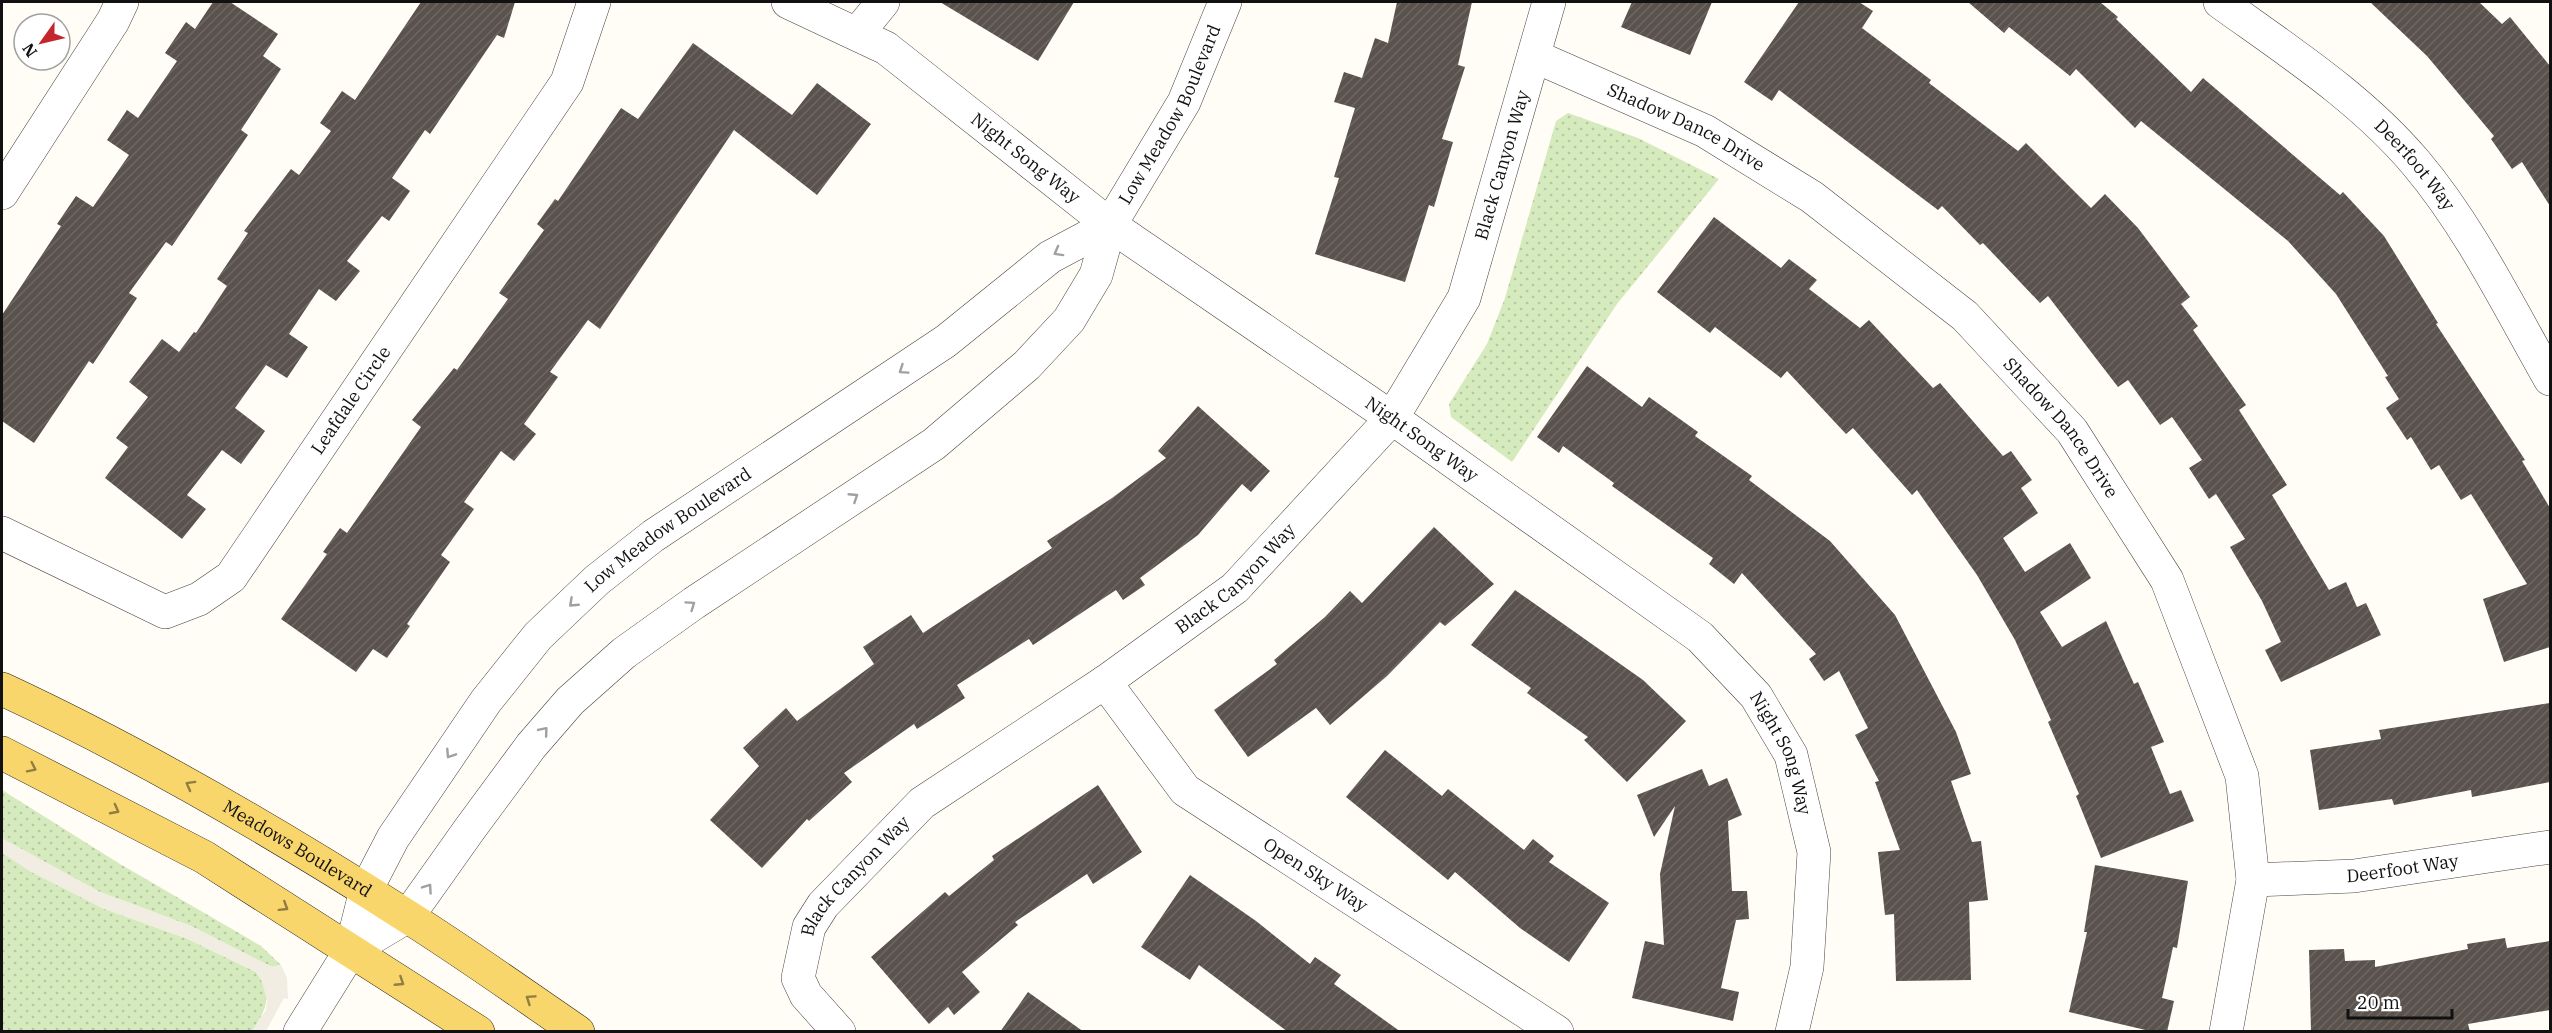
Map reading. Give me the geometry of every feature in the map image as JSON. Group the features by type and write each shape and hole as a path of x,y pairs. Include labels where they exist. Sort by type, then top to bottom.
{"main road":[{"name":"Meadows Boulevard","path":"2,689 129,751 234,810 408,916 578,1032"},
{"path":"2,753 204,857 478,1032"}],"street":[{"path":"2,193 113,21 122,2"},
{"name":"Leafdale Circle","path":"2,533 165,612 199,599 231,577 567,82 594,2"},
{"name":"Night Song Way","path":"788,2 886,48 1110,225 1392,418 1700,637 1756,696 1791,755 1814,852 1807,967 1792,1032"},
{"path":"857,34 883,2"},
{"name":"Low Meadow Boulevard","path":"351,950 408,916 503,783 570,701 624,653 694,603 934,444 1027,365 1069,320 1096,275 1110,225 1184,102 1225,2"},
{"name":"Black Canyon Way","path":"839,1032 806,994 798,978 809,927 823,905 922,803 1105,682 1235,588 1392,418 1464,298 1549,2"},
{"name":"Deerfoot Way","path":"2220,2 2345,93 2416,163 2468,237 2550,379"},
{"name":"Shadow Dance Drive","path":"1534,56 1705,131 1812,197 1965,316 2073,431 2167,580 2242,776 2253,880 2226,1032"},
{"name":"Low Meadow Boulevard","path":"300,1032 351,950 366,890 393,838 486,701 538,636 597,580 653,536 946,341 1050,257 1110,225"},
{"name":"Open Sky Way","path":"1105,682 1185,790 1557,1032"},
{"name":"Deerfoot Way","path":"2253,880 2354,876 2550,847"}],"green space":[{"path":"1568,113 1638,138 1719,179 1617,304 1512,462 1451,417 1449,404 1487,344 1505,298 1556,121"},
{"path":"2,790 120,864 261,946 281,965 272,967 191,926 100,892 10,844 2,838"},
{"path":"2,853 102,908 188,939 256,972 265,988 266,1003 252,1031 2,1031"}],"shaded area":[{"path":"2,838 100,892 191,926 272,967 281,965 287,978 288,999 284,998 266,1031 252,1031 266,1010 267,1000 261,979 256,972 188,939 102,908 31,872 2,853"}],"building":[{"path":"213,2 230,2 278,34 263,56 281,69 241,130 248,135 172,246 166,242 129,293 137,298 93,364 89,361 34,443 2,421 2,315 61,226 57,224 76,196 93,207 129,155 107,140 127,110 138,118 177,61 165,53 186,22 195,29"},
{"path":"421,2 515,2 504,38 497,35 430,134 425,130 392,178 410,191 389,221 382,216 347,261 360,271 336,301 319,289 289,334 308,347 287,378 266,365 235,408 265,431 241,464 222,450 187,495 206,509 182,539 105,478 128,447 116,438 148,397 129,382 162,339 179,352 194,332 196,333 227,286 217,279 248,233 244,231 291,169 299,175 331,131 320,123 342,91 355,100"},
{"path":"940,2 1074,2 1038,61"},
{"path":"1397,2 1472,2 1458,65 1465,67 1442,139 1453,142 1434,207 1429,205 1405,282 1315,254 1339,178 1334,177 1355,108 1334,102 1344,72 1362,78 1375,38 1388,43"},
{"path":"1632,2 1712,2 1690,55 1621,27"},
{"path":"1799,2 1859,2 1873,11 1862,28 1931,80 1929,83 2018,151 2026,143 2091,208 2105,194 2138,228 2190,297 2181,304 2198,326 2193,330 2246,405 2239,410 2287,485 2272,495 2329,590 2346,582 2357,607 2366,603 2381,635 2281,682 2265,650 2281,642 2262,601 2230,547 2245,539 2216,494 2209,499 2189,468 2202,460 2172,417 2160,425 2128,380 2118,387 2048,296 2040,303 1983,243 1980,245 1942,206 1938,210 1779,90 1772,101 1744,82"},
{"path":"1968,2 2100,2 2118,17 2116,19 2191,92 2203,78 2340,195 2343,192 2384,236 2438,323 2436,324 2525,460 2522,461 2550,508 2550,647 2504,662 2483,599 2527,584 2471,494 2461,500 2439,465 2431,470 2411,437 2407,440 2386,408 2399,399 2385,377 2388,376 2336,294 2288,241 2141,121 2135,128 2076,69 2070,76 2009,27 2004,33"},
{"path":"2370,2 2479,2 2502,24 2510,17 2550,66 2550,206 2522,162 2512,169 2491,139 2494,136 2427,56"},
{"path":"693,43 792,115 817,83 871,124 817,195 734,130 600,329 588,320 550,372 558,377 524,424 536,434 514,461 501,451 464,502 474,509 441,555 450,562 407,624 410,626 387,658 373,649 356,672 281,619 327,554 323,552 340,528 347,533 421,427 412,420 454,368 457,370 508,299 499,293 544,230 537,224 555,199 558,201 621,108 638,119"},
{"path":"1714,217 1781,268 1789,259 1817,280 1809,289 1860,328 1869,320 1933,388 1940,383 2003,456 2011,451 2032,480 2021,488 2038,513 2003,538 2025,572 2070,543 2091,578 2040,612 2062,647 2106,621 2134,684 2138,682 2164,742 2151,747 2170,794 2181,790 2194,821 2101,858 2076,796 2079,794 2048,722 2051,720 2015,640 1977,575 1917,490 1912,495 1853,428 1846,434 1787,371 1781,378 1715,327 1710,333 1657,292"},
{"path":"1587,366 1642,407 1649,397 1698,432 1695,436 1752,476 1749,480 1830,541 1895,615 1956,732 1971,774 1951,781 1972,842 1981,841 1988,900 1969,902 1971,980 1896,981 1894,914 1885,915 1878,852 1900,850 1875,782 1879,781 1855,735 1868,728 1839,671 1824,681 1809,659 1816,654 1742,573 1734,584 1709,564 1713,558 1612,486 1614,483 1563,446 1559,453 1537,437"},
{"path":"1198,406 1270,471 1251,492 1242,484 1198,535 1140,578 1145,585 1123,600 1116,590 1033,645 1029,639 957,685 965,698 917,729 914,724 844,773 852,782 809,821 807,819 762,868 710,820 759,766 743,748 786,708 797,721 874,664 863,647 911,615 923,633 1052,548 1047,541 1112,498 1166,458 1158,451"},
{"path":"1434,527 1494,584 1445,626 1440,622 1387,676 1330,725 1316,708 1248,757 1214,710 1277,664 1274,660 1325,617 1350,591 1362,603"},
{"path":"1515,590 1643,680 1686,721 1627,782 1584,740 1588,737 1527,693 1531,688 1471,645"},
{"path":"2550,703 2550,782 2472,797 2471,790 2394,805 2392,799 2319,810 2310,750 2381,739 2379,730"},
{"path":"1385,750 1442,796 1448,789 1524,850 1533,839 1554,856 1549,862 1609,903 1569,962 1520,928 1455,872 1448,880 1346,797"},
{"path":"1702,769 1709,786 1727,778 1742,815 1728,821 1732,891 1747,891 1749,919 1736,920 1721,988 1739,992 1733,1021 1632,998 1645,941 1664,945 1660,874 1675,806 1654,837 1637,795"},
{"path":"1098,785 1142,852 1093,884 1087,874 1015,922 1018,925 962,972 980,992 954,1015 948,1007 929,1024 871,957 945,892 949,896 994,860 992,856"},
{"path":"2095,865 2188,881 2177,948 2173,947 2162,998 2174,1001 2167,1032 2154,1032 2069,1012 2087,932 2084,932"},
{"path":"1190,875 1256,921 1310,964 1315,957 1341,975 1334,984 1401,1032 1288,1032 1199,965 1190,980 1141,947"},
{"path":"2505,938 2507,948 2550,941 2550,1010 2468,1024 2470,1032 2311,1032 2309,950 2344,949 2345,961 2375,960 2375,967 2468,949 2467,944"},
{"path":"1028,992 1084,1032 1000,1032"}]}
